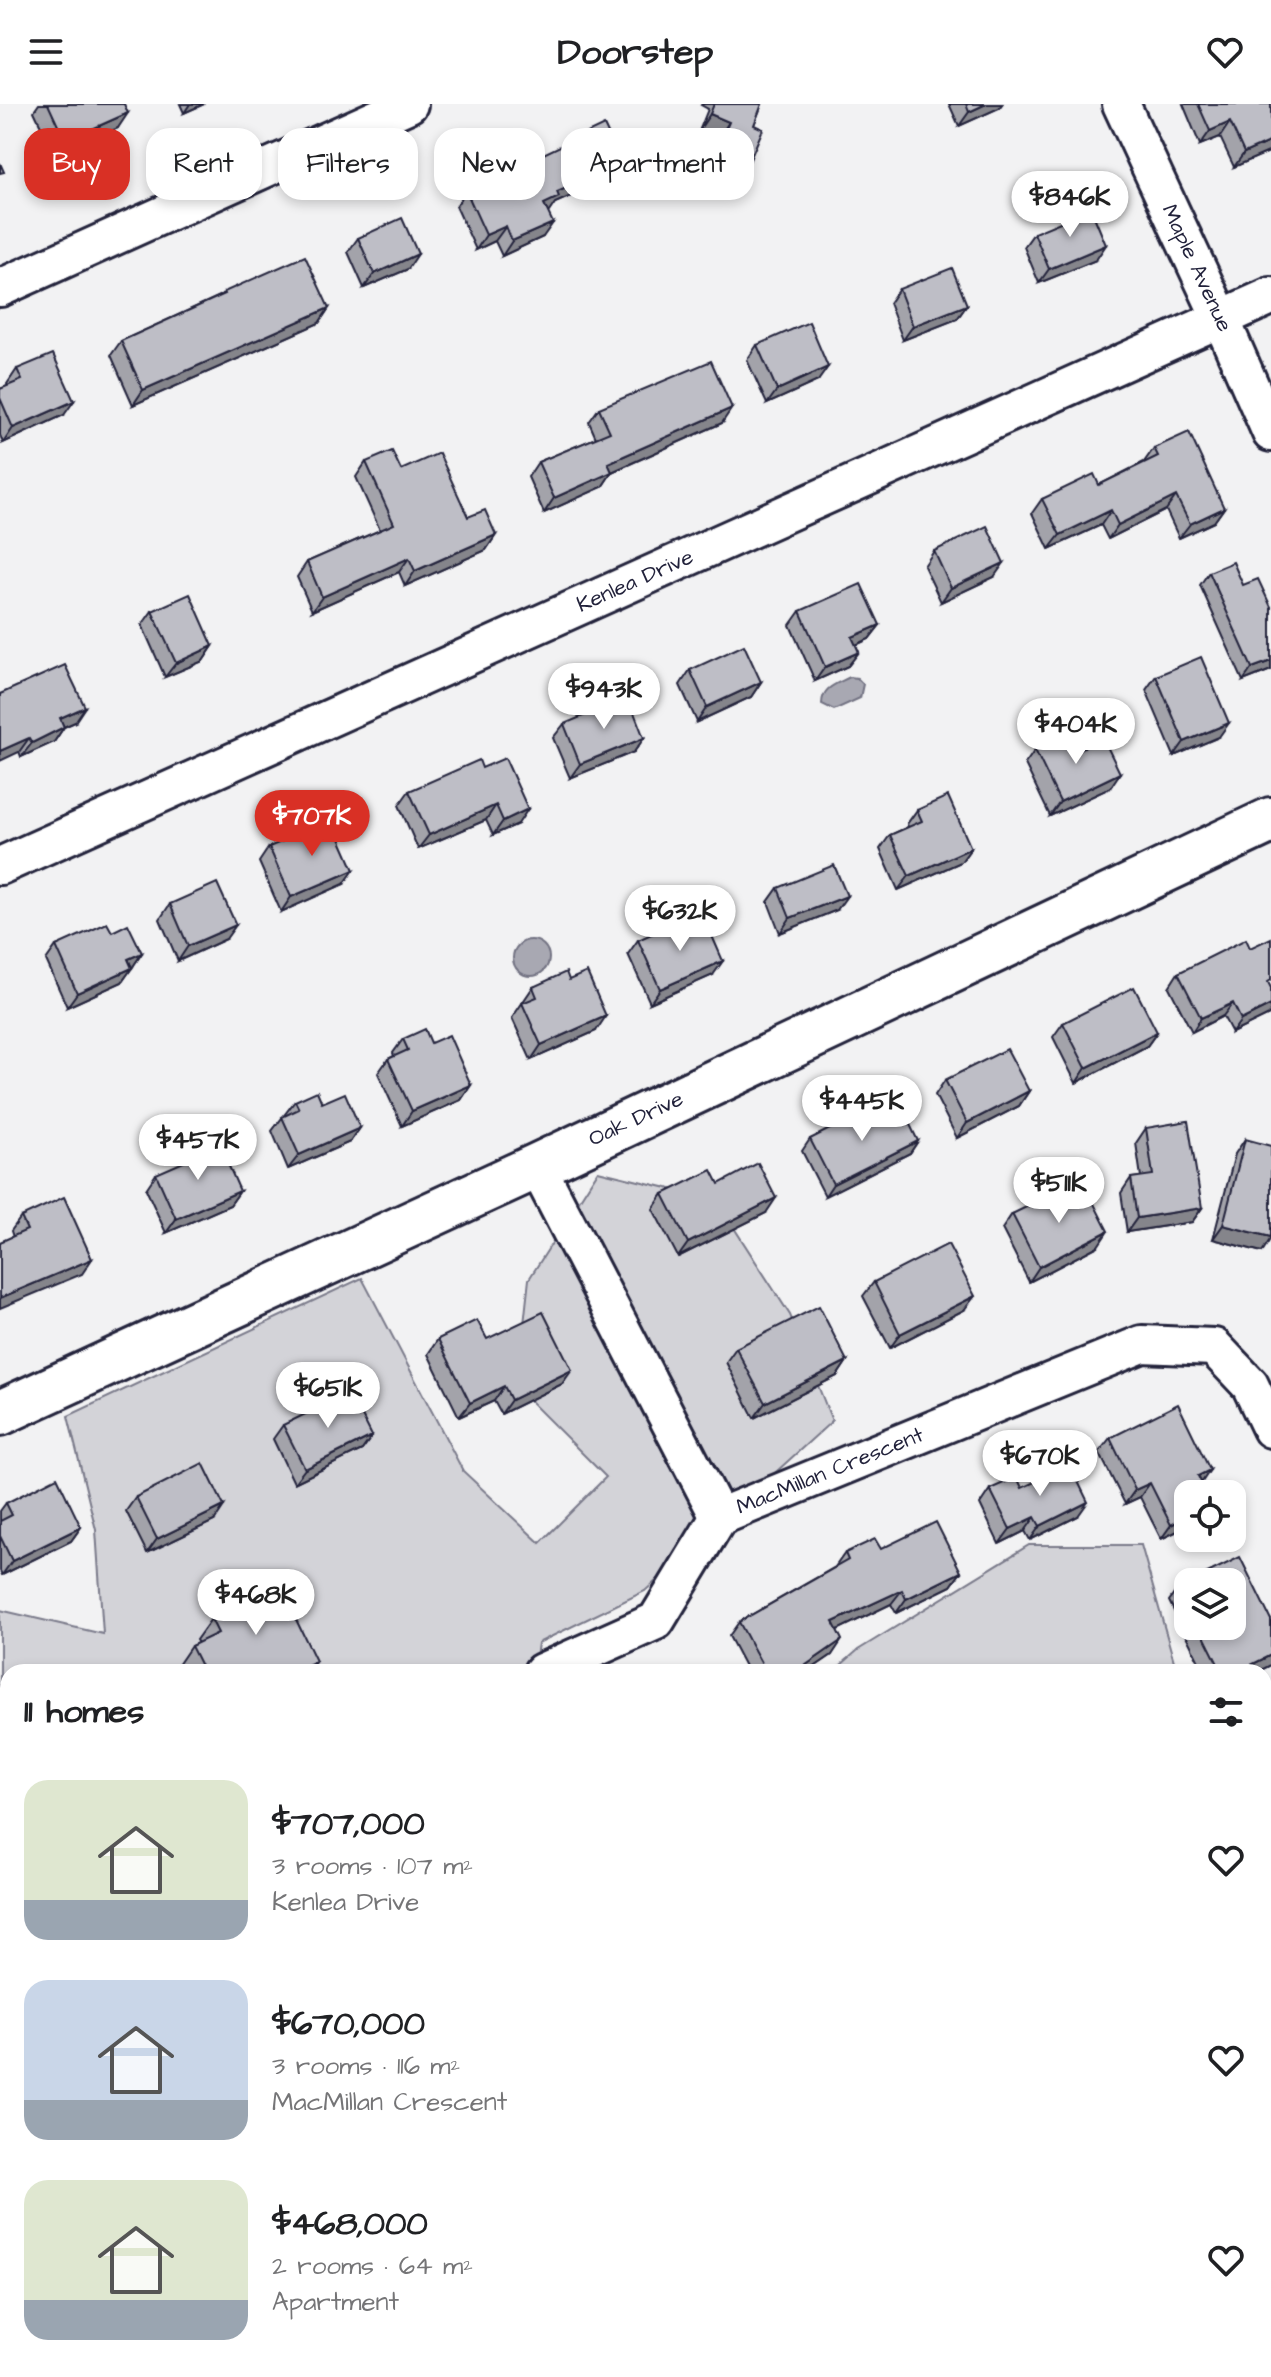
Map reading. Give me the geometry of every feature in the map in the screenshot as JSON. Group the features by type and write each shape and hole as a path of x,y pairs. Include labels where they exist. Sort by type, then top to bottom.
{"street":[{"path":"0,288 409,104"},
{"name":"Maple Avenue","path":"1121,104 1271,433"},
{"name":"Kenlea Drive","path":"0,866 1271,296"},
{"name":"Oak Drive","path":"0,1413 537,1166 1271,820"},
{"path":"537,1166 719,1517"},
{"name":"MacMillan Crescent","path":"560,1664 656,1621 719,1517 1142,1344 1214,1347 1250,1385 1271,1429"}],"shaded area":[{"path":"850,677 857,678 863,684 860,698 834,710 822,704 827,690"},
{"path":"531,940 543,946 549,958 543,970 531,976 519,970 513,958 519,946"},
{"path":"598,1171 716,1200 790,1315 832,1421 645,1591 538,1643 535,1664 0,1664 0,1610 103,1634 96,1530 68,1416 362,1278 463,1471 540,1543 606,1477 517,1388 529,1279"},
{"path":"1029,1545 1141,1545 1175,1664 842,1664 858,1650"}],"building":[{"path":"48,104 124,104 128,113 94,128 59,128"},
{"path":"714,104 762,104 754,125 763,129 754,150 754,128 726,128 729,122 710,114"},
{"path":"966,104 986,104 969,112"},
{"path":"1198,104 1271,104 1271,141 1244,153 1230,122 1210,131"},
{"path":"561,146 561,190 557,192 559,197 544,204 553,223 512,241 506,226 486,235 470,200 545,200 545,153"},
{"path":"1091,209 1106,245 1049,269 1034,233"},
{"path":"402,218 418,254 374,274 358,238"},
{"path":"305,256 329,308 143,390 121,341"},
{"path":"952,268 967,305 913,326 899,289"},
{"path":"809,322 828,367 777,390 757,345"},
{"path":"53,354 74,401 13,428 0,398 0,389 22,380 17,369"},
{"path":"711,361 732,408 608,463 612,472 554,498 538,462 610,432 599,408"},
{"path":"1189,432 1224,508 1190,524 1176,496 1118,525 1111,510 1060,535 1042,499 1094,474 1099,485 1158,456 1154,448"},
{"path":"392,451 401,470 439,453 468,517 485,510 496,535 415,571 409,558 322,597 307,562 394,524 366,462"},
{"path":"987,526 1004,563 951,588 934,551"},
{"path":"1233,562 1243,585 1258,579 1271,607 1271,661 1252,668 1209,572"},
{"path":"861,584 880,625 852,637 859,652 825,667 800,611"},
{"path":"190,594 213,646 176,663 152,611"},
{"path":"744,645 761,682 707,707 690,670"},
{"path":"1201,657 1229,723 1184,742 1156,676"},
{"path":"65,665 85,707 60,718 64,727 32,743 29,738 0,751 0,694"},
{"path":"628,697 644,738 580,764 564,724"},
{"path":"1070,733 1078,750 1103,738 1120,773 1060,802 1035,750"},
{"path":"505,758 528,809 503,821 496,805 429,835 409,791 479,760 482,768"},
{"path":"948,796 971,848 909,876 890,835 922,821 917,810"},
{"path":"332,820 354,870 291,897 269,847"},
{"path":"834,865 847,896 790,918 778,888"},
{"path":"217,883 236,925 188,946 170,904"},
{"path":"706,922 723,961 660,989 638,940 671,925 676,935"},
{"path":"107,923 112,932 128,924 142,953 128,959 132,968 77,993 56,946"},
{"path":"1271,938 1271,980 1268,982 1271,1005 1241,1020 1233,1003 1201,1018 1178,973 1246,939 1250,948"},
{"path":"566,972 569,980 587,972 606,1016 541,1045 522,1003 537,997 533,987"},
{"path":"1134,987 1157,1032 1086,1068 1063,1023"},
{"path":"425,1029 431,1043 449,1035 471,1085 412,1111 388,1059 408,1050 403,1039"},
{"path":"1007,1049 1029,1091 967,1123 945,1080"},
{"path":"317,1091 322,1103 345,1093 360,1128 299,1155 282,1117 299,1109 295,1101"},
{"path":"901,1106 918,1141 833,1184 810,1139 861,1113 867,1123"},
{"path":"1188,1121 1202,1208 1137,1218 1131,1178 1153,1175 1146,1128"},
{"path":"1245,1139 1271,1146 1271,1237 1223,1225"},
{"path":"220,1146 240,1191 176,1219 156,1174"},
{"path":"758,1163 776,1198 688,1243 663,1194 712,1170 719,1184"},
{"path":"1063,1189 1069,1201 1088,1192 1108,1231 1039,1267 1012,1214"},
{"path":"64,1197 92,1259 0,1298 0,1242 27,1230 21,1217"},
{"path":"948,1244 975,1296 900,1334 874,1282"},
{"path":"819,1306 847,1361 765,1403 736,1348"},
{"path":"543,1312 572,1370 511,1400 504,1386 470,1403 438,1339 477,1320 487,1339"},
{"path":"350,1392 372,1436 305,1469 283,1425"},
{"path":"1178,1404 1210,1470 1198,1476 1200,1480 1174,1480 1174,1523 1171,1525 1150,1483 1135,1490 1110,1438"},
{"path":"203,1463 224,1506 157,1539 136,1497"},
{"path":"1070,1465 1088,1502 1040,1526 1035,1517 1010,1529 990,1489 1017,1477 1022,1488"},
{"path":"57,1477 81,1527 12,1561 0,1536 0,1521 12,1515 6,1503"},
{"path":"936,1522 961,1572 906,1599 902,1590 833,1622 842,1640 808,1664 762,1664 739,1622 848,1560 845,1553 875,1539 881,1549"},
{"path":"1240,1557 1245,1568 1218,1568"},
{"path":"1246,1569 1271,1620 1271,1655 1253,1664 1218,1664 1206,1640 1246,1640"},
{"path":"278,1582 316,1661 310,1664 200,1664 191,1646 218,1633 211,1619 238,1606 236,1602"}]}
